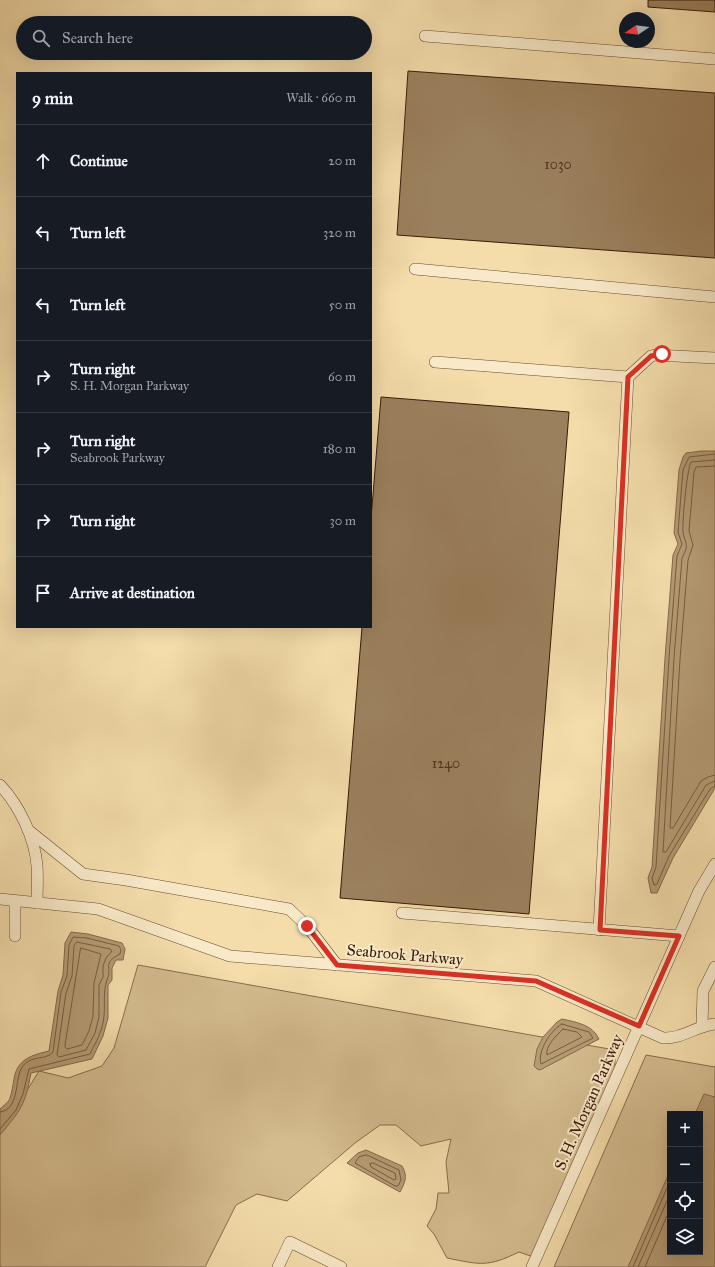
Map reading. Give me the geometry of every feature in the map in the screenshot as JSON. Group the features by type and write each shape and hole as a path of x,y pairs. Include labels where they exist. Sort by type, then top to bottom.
{"street":[{"path":"425,36 715,59"},
{"path":"415,269 715,297"},
{"path":"600,930 628,377 651,356 656,354 715,358"},
{"path":"435,362 628,377"},
{"path":"0,785 11,797 28,830 37,864 37,903"},
{"path":"28,830 83,874 126,880 289,909 307,926 337,965"},
{"name":"S. H. Morgan Parkway","path":"532,1267 679,936 699,892 715,864"},
{"name":"Seabrook Parkway","path":"0,899 98,910 230,956 536,981 663,1038 674,1039 702,1026 715,1024"},
{"path":"15,901 15,936"},
{"path":"402,914 679,936"},
{"path":"702,1026 703,991 715,967"},
{"path":"278,1267 290,1242 341,1267"}],"shaded area":[{"path":"138,965 615,1050 615,1080 536,1258 519,1252 499,1260 484,1263 447,1258 434,1234 427,1226 436,1209 438,1193 449,1193 446,1162 451,1139 421,1146 396,1125 380,1125 355,1143 287,1201 257,1194 236,1205 205,1267 0,1267 0,1134 39,1071 68,1078 102,1066 114,1048"},
{"path":"646,1055 715,1067 715,1267 554,1267"}],"water":[{"path":"715,451 715,788 673,858 657,893 651,893 648,878 652,867 673,555 678,544 674,533 679,470 683,457 686,453"},
{"path":"71,932 88,934 122,943 125,949 123,960 116,960 112,968 112,980 108,985 108,1018 103,1036 92,1059 31,1073 27,1093 21,1107 0,1135 0,1109 9,1099 18,1067 22,1062 31,1056 49,1051 58,991 63,975 65,943"},
{"path":"562,1019 588,1027 593,1030 599,1039 540,1070 537,1069 534,1066 537,1049 543,1037 557,1022"},
{"path":"704,1094 715,1097 715,1267 628,1267 667,1178 667,1255 703,1255 703,1111 696,1111"},
{"path":"366,1150 402,1166 405,1173 405,1179 400,1192 347,1163 358,1153"}],"building":[{"path":"648,0 715,0 715,12 648,7"},
{"path":"408,71 715,93 715,258 397,235"},
{"path":"381,397 569,412 529,914 340,898 362,628 372,628 372,507"}],"route":[{"path":"307,926 337,965 536,981 639,1026 679,936 629,934 600,930 628,377 651,356 662,354"}]}
